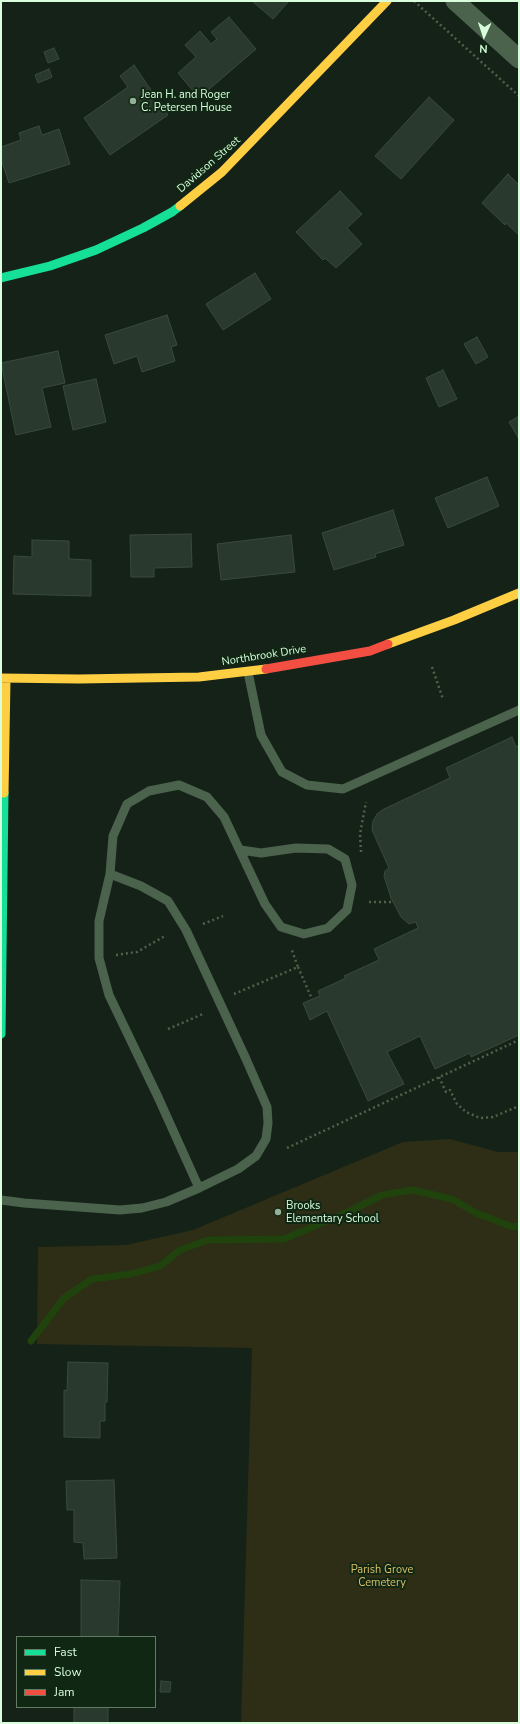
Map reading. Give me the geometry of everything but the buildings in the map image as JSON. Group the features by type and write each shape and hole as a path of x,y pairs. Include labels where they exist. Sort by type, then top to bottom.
{"street":[{"name":"Davidson Street","path":"1,278 50,266 96,250 143,228 172,212 222,172 387,1"},
{"path":"455,1 519,59"},
{"name":"Northbrook Drive","path":"3,678 200,677 248,672 370,651 454,620 519,593"},
{"path":"1,1034 3,678"}],"lane":[{"path":"248,672 261,735 282,772 307,785 343,788 519,710"},
{"path":"199,1188 158,1097 109,995 99,958 99,922 110,874 113,836 127,804 149,791 180,785 207,797 224,817 241,850 265,904 281,926 304,934 328,928 348,910 352,885 344,859 328,849 296,848 261,853 241,850"},
{"path":"1,1200 120,1210 142,1208 166,1202 238,1169 256,1156 266,1139 268,1123 267,1107 186,930 168,901 141,886 110,874"}],"path":[{"path":"414,1 519,96"},
{"path":"432,667 443,699"},
{"path":"362,854 360,834 366,802"},
{"path":"368,902 392,902"},
{"path":"203,924 222,916"},
{"path":"115,955 137,952 165,936"},
{"path":"290,947 312,999"},
{"path":"233,994 298,967"},
{"path":"168,1029 203,1014"},
{"path":"287,1148 519,1040"},
{"path":"440,1077 446,1092 450,1090 457,1104 466,1112 480,1118 492,1117 519,1106"}],"green space":[{"name":"Parish Grove Cemetery","path":"450,1139 498,1152 519,1152 519,1723 241,1723 252,1348 37,1344 38,1247 126,1245 193,1230 403,1142"}],"waterway":[{"path":"31,1341 64,1298 92,1279 131,1274 160,1266 180,1250 208,1240 284,1239 350,1211 382,1195 412,1190 452,1199 476,1213 513,1227 519,1226"}],"traffic: fast":[{"path":"1,278 50,266 96,250 143,228 180,206"},
{"path":"1,1034 4,793"}],"traffic: slow":[{"path":"180,206 222,172 387,1"},
{"path":"388,644 454,620 519,593"},
{"path":"1,678 79,679 199,677 266,669"},
{"path":"4,793 6,679"}],"traffic: jam":[{"path":"266,669 370,651 388,644"}],"place":[{"name":"Jean H. and Roger C. Petersen House","path":"133,101"},
{"name":"Brooks Elementary School","path":"278,1212"}]}
